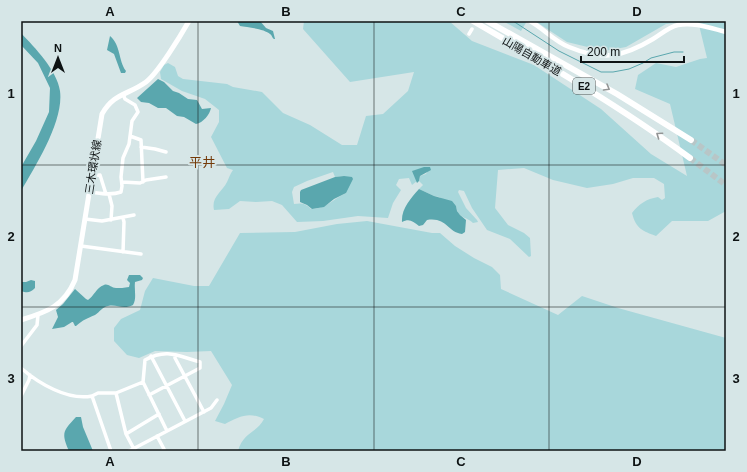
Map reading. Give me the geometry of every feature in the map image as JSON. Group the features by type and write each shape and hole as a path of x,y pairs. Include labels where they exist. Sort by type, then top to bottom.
{"highway":[{"name":"山陽自動車道","path":"472,21 612,104 690,158"},
{"name":"山陽自動車道","path":"487,21 611,90 691,140"}],"main road":[{"name":"三木環状線","path":"21,320 38,315 57,306 71,290 75,280 102,114 107,105 123,94 147,82 160,66 189,21"}],"street":[{"path":"530,21 564,45 600,55 625,53 634,50 680,25 696,25 726,32"},
{"path":"469,34 472,29"},
{"path":"89,192 108,194 121,192 123,158 129,144 132,121 138,112 135,104 124,99 123,94"},
{"path":"130,136 141,140 143,182"},
{"path":"142,147 166,152"},
{"path":"91,176 100,175 112,206 110,220"},
{"path":"122,182 140,183 146,180 166,177"},
{"path":"85,219 102,221 134,215"},
{"path":"123,218 123,252"},
{"path":"81,246 142,254"},
{"path":"21,346 37,325 38,315"},
{"path":"149,395 200,368 200,362 162,353 151,356 145,360 142,382 168,431"},
{"path":"175,355 175,358 204,412"},
{"path":"151,356 185,422"},
{"path":"21,368 30,376 57,391 87,397 98,393 116,394 142,382"},
{"path":"21,396 30,376"},
{"path":"116,394 126,434 134,450"},
{"path":"92,396 111,451"},
{"path":"128,451 134,450 157,436 211,408 217,400"},
{"path":"126,434 159,414"},
{"path":"157,436 164,449 162,451"}],"shaded area":[{"path":"237,21 260,21 266,28 273,31 275,39 273,39 271,34 268,32 256,28 240,26"},
{"path":"304,21 449,21 472,41 534,65 601,109 651,154 687,176 670,104 635,89 638,75 656,63 676,67 707,58 698,21 726,21 726,211 708,221 672,221 656,236 641,229 636,223 632,213 637,207 646,201 658,197 662,200 665,198 664,184 654,178 633,178 613,184 587,188 553,180 524,168 498,170 495,208 508,225 524,233 530,238 531,256 529,257 510,239 487,230 472,208 464,191 459,190 458,192 466,208 478,222 473,223 460,215 456,206 419,189 423,185 419,181 420,176 426,174 430,167 413,171 417,181 412,185 409,178 399,179 396,185 401,190 393,203 388,218 358,216 323,221 297,222 282,205 272,201 240,201 229,209 214,210 213,205 215,198 225,186 233,170 227,168 211,137 219,122 219,110 205,99 182,91 161,79 160,72 164,65 168,63 175,67 178,76 183,79 227,84 233,87 262,92 283,113 310,125 342,145 357,145 366,116 383,114 408,91 414,72 350,82 303,29","holes":["333,172 335,177 344,176 346,193 325,206 316,209 311,209 303,204 294,204 292,192 294,187"]},
{"path":"503,21 527,21 521,31"},
{"path":"535,21 692,21 666,24 626,47 604,51 567,42"},
{"path":"21,33 33,45 55,75 60,91 60,103 58,116 48,142 21,191 21,167 36,141 49,112 50,88 38,63 21,45"},
{"path":"110,36 118,48 123,67 126,71 125,73 121,73 114,54 107,50"},
{"path":"158,79 164,82 173,91 188,99 197,100 202,109 211,108 204,120 196,124 184,117 177,116 166,108 158,108 149,103 141,102 137,98"},
{"path":"424,167 430,167 431,170 420,176 417,183 412,171"},
{"path":"335,177 352,177 353,179 346,193 334,199 324,207 312,209 300,202 301,190"},
{"path":"419,189 434,196 452,201 456,206 457,211 466,220 465,232 462,234 457,233 443,223 434,220 427,220 423,225 419,226 407,220 402,222 405,208"},
{"path":"367,221 432,233 440,233 455,246 492,267 500,275 501,289 558,315 582,296 618,308 726,338 726,451 238,451 243,440 261,424 264,419 253,415 248,415 239,417 225,424 215,421 232,385 211,351 155,351 139,358 127,355 114,341 114,328 121,319 140,310 145,291 153,278 194,286 209,286 240,233 295,232 337,224"},
{"path":"129,275 140,275 143,278 142,280 135,282 135,297 133,305 126,307 106,307 95,315 83,320 76,326 72,322 64,327 52,329 58,317 56,310 75,289 88,300 99,288 104,285 116,288 129,287 130,283 127,280"},
{"path":"31,280 35,281 35,288 28,292 21,291 21,282"},
{"path":"76,417 81,417 83,427 93,451 69,451 64,436 66,429"}],"waterway":[{"path":"513,21 559,51 601,72 613,72 629,69 651,58 674,52 683,52"}],"tunnel":[{"path":"691,140 726,165"},
{"path":"690,158 726,185"}],"district":[{"name":"平井","path":"202,162"}]}
